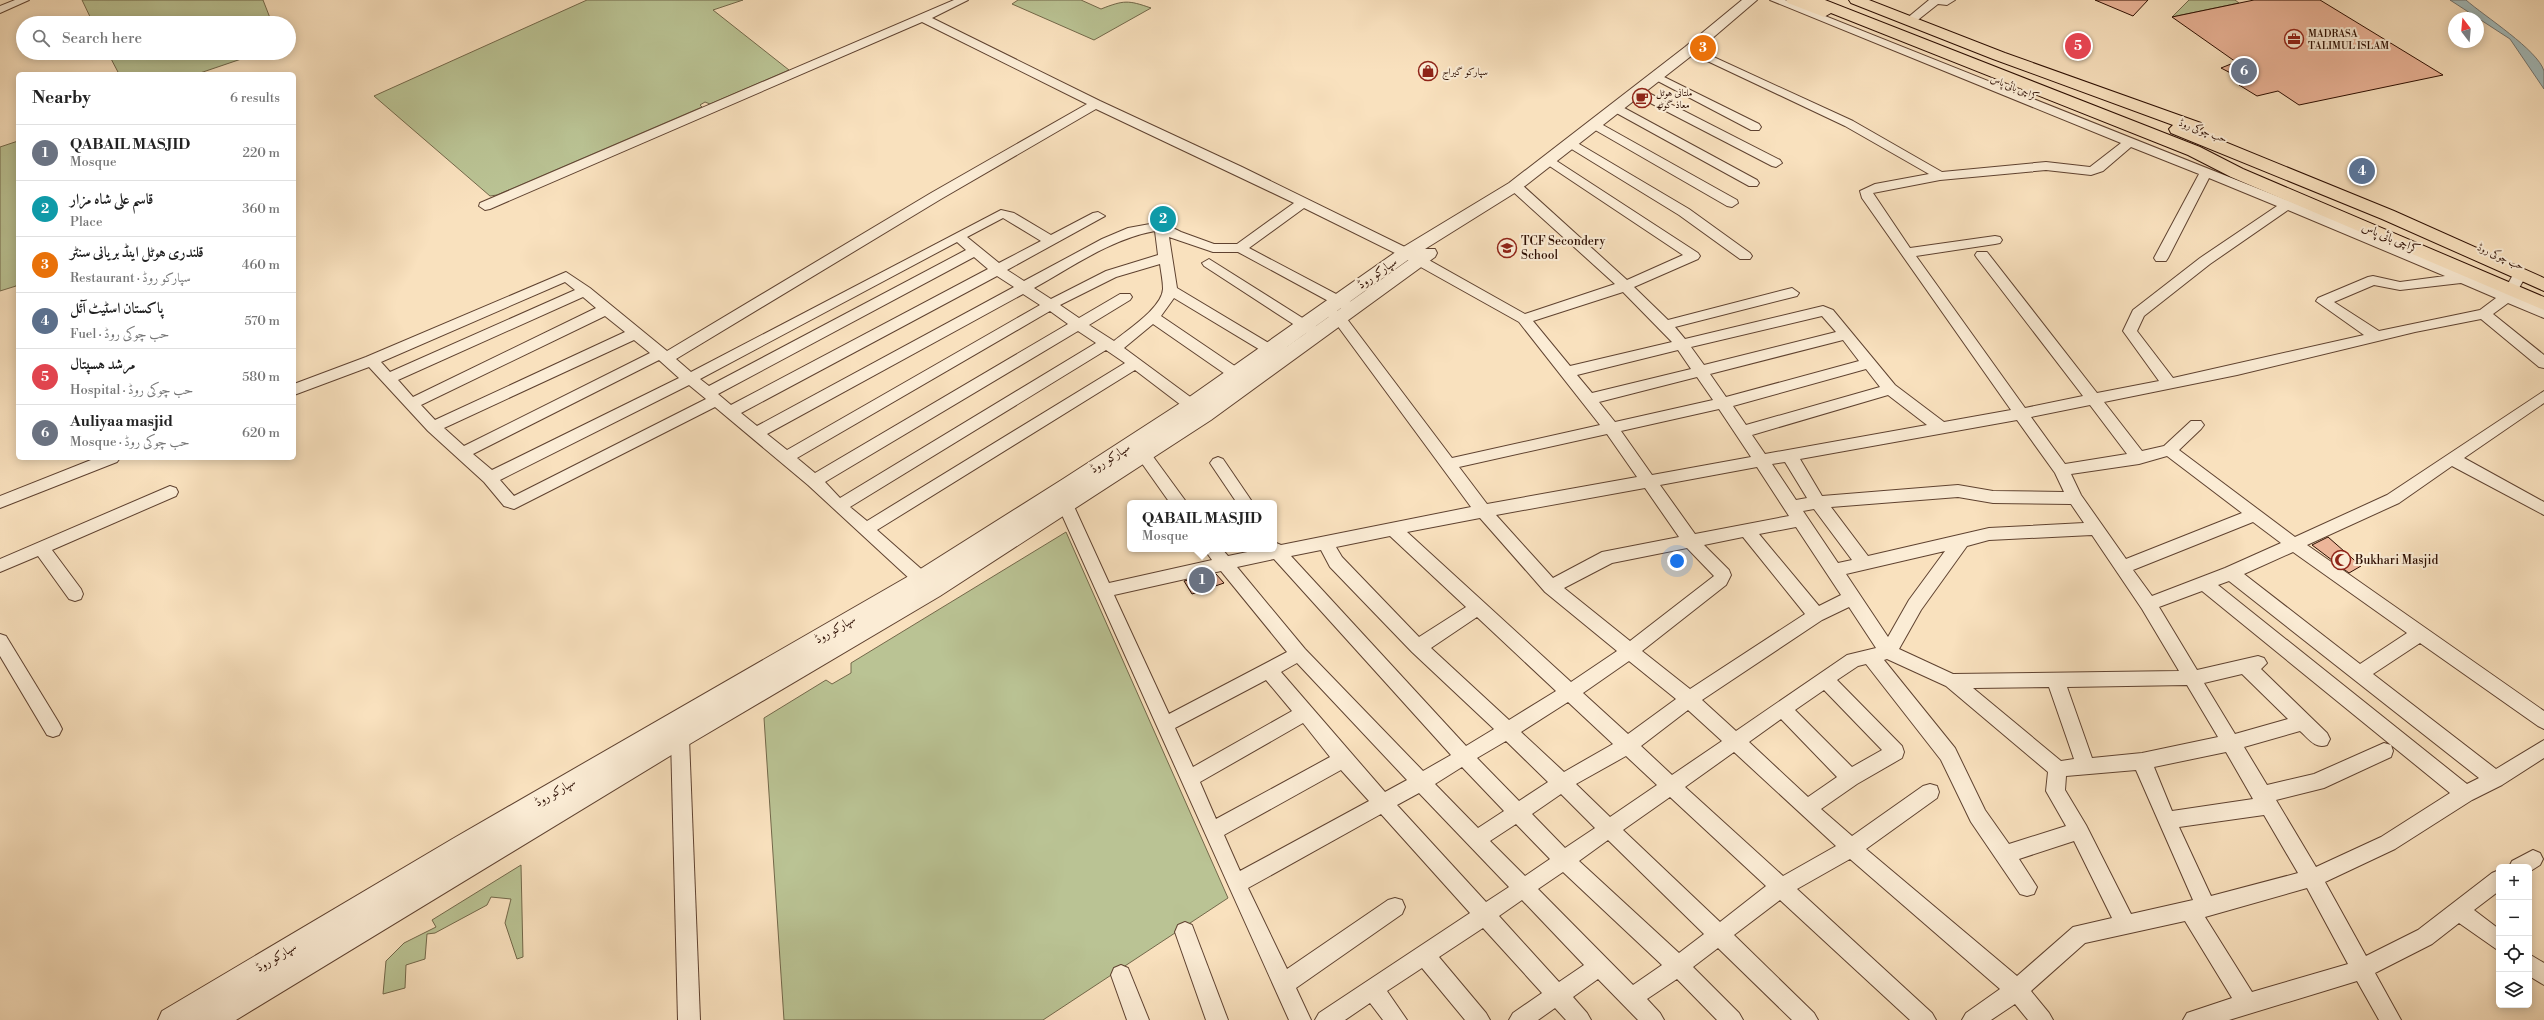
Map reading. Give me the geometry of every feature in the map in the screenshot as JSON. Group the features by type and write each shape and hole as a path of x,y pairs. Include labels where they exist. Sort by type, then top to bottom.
{"highway":[{"name":"کراچی بائی پاس","path":"1793,0 2136,136"},
{"name":"کراچی بائی پاس","path":"1812,0 2190,159 2237,173 2513,287 2544,304"},
{"path":"1833,0 1992,62 2217,144 2388,215 2513,287 2544,285"},
{"name":"حب چوکی روڈ","path":"1856,0 2222,137 2544,275"}],"street":[{"path":"0,10 24,0"},
{"path":"485,206 963,0"},
{"name":"سپارکو روڈ","path":"211,1020 680,738 927,584 1198,410 1338,309 1515,186 1548,161 1569,142 1690,50 1750,0"},
{"path":"1775,0 2136,136 2206,173 2464,279 2513,287 2544,313"},
{"path":"1910,21 1936,0 1947,2 1950,0"},
{"path":"922,17 1096,104 1238,170 1413,257 1524,319 1590,399 1690,540 1723,575 1720,580 1628,652 1570,692 1422,782 1236,884"},
{"path":"1690,50 1804,101 1903,151 1940,176"},
{"path":"1656,76 1755,128"},
{"path":"1637,91 1776,163"},
{"path":"462,453 664,355 1096,104"},
{"path":"1615,107 1753,183"},
{"path":"1594,124 1732,203"},
{"path":"2136,136 2099,168 2091,171 2046,166 1940,176 1866,191 1868,198 1906,253 2019,414 2061,470 2075,498 2148,604 2263,800 2312,878 2360,970 2390,1020"},
{"path":"1569,142 1684,212 1745,256"},
{"path":"1524,319 1625,286 1693,256 1548,161"},
{"path":"2161,258 2206,173"},
{"path":"1515,186 1625,286 1665,325 1702,372 1851,598 1879,654 1948,754 1978,816 2006,854 2027,887"},
{"path":"1240,248 1302,203"},
{"path":"2168,382 2130,331 2138,313 2205,261 2287,205"},
{"path":"490,478 689,378 958,236 1006,214 1051,241"},
{"path":"730,412 1098,216"},
{"path":"839,506 1109,347 1153,317 1166,301 1170,290 1164,258 1161,226"},
{"path":"755,434 1107,242 1133,231 1161,226 1176,235 1213,248 1240,248 1338,309 1483,511 1551,587 1628,652 1689,699 1851,848 2017,990 2042,1020"},
{"path":"958,236 998,270 1080,324 1109,347 1136,363 1198,410"},
{"path":"1906,253 1995,240"},
{"path":"371,361 433,427 490,478 510,502 520,502 975,251"},
{"path":"1982,255 2139,458"},
{"path":"784,458 1050,305 1111,274 1164,258"},
{"path":"1209,263 1310,329"},
{"path":"296,389 371,361 566,276 664,355 755,434 814,481 865,530 927,584"},
{"path":"2378,337 2323,301 2373,280 2400,286 2464,279"},
{"path":"1277,550 1940,427 2019,414 2168,382 2237,370 2415,327 2484,314 2513,287"},
{"path":"1170,290 1277,354"},
{"path":"387,379 585,291"},
{"path":"1665,325 1792,293"},
{"path":"814,481 1125,297"},
{"path":"411,404 607,309"},
{"path":"1567,372 1823,311 1828,313 1867,364 1890,389 1940,427"},
{"path":"2484,314 2544,363"},
{"path":"1153,317 1242,378"},
{"path":"433,427 636,333"},
{"path":"1590,399 1845,335"},
{"path":"865,530 1136,363"},
{"path":"1448,464 1612,429 1723,403 1867,364"},
{"path":"1742,432 1890,389"},
{"path":"2148,604 2231,573 2393,500 2544,396"},
{"name":"سپارکو روڈ","path":"171,1020 456,850 1066,506 1144,455 1198,410"},
{"path":"2061,470 2139,458 2169,450 2196,425"},
{"path":"2169,450 2256,514 2295,545 2544,721"},
{"path":"1144,455 1177,500"},
{"path":"1789,456 1818,502 1864,564"},
{"path":"2452,459 2544,509"},
{"path":"0,502 107,460"},
{"path":"1218,463 1243,500"},
{"path":"1551,587 1608,557 1746,530 1795,514 1818,502 1958,491 1993,498 2075,498"},
{"path":"0,566 170,492"},
{"path":"1066,506 1166,724 1236,884 1300,1020"},
{"path":"2123,567 2256,514"},
{"path":"1393,529 1477,609 1673,786 1925,1020"},
{"path":"1833,571 1989,534 2096,529"},
{"path":"1746,530 1816,615"},
{"path":"1879,654 1960,541"},
{"path":"1325,542 1336,562 1418,647 1507,730 1608,830 1807,1020"},
{"path":"42,548 75,594"},
{"path":"1105,590 1217,556 1256,552"},
{"path":"1277,552 1463,756 1519,811 1563,859 1678,966 1732,1020"},
{"path":"1217,556 1299,654 1476,840 1653,1020"},
{"path":"2231,573 2495,779"},
{"path":"2204,583 2465,794"},
{"path":"1476,840 1562,783 1628,745 1689,699 1816,615 1851,598"},
{"path":"1418,647 1477,609"},
{"path":"2359,674 2419,634"},
{"path":"0,641 53,729"},
{"path":"1166,724 1299,654"},
{"path":"1326,1020 1372,988 1483,916 1563,859 1673,786 1783,709 1824,678 1854,660 1879,654 1952,681 2058,769 2142,761 2230,743 2304,722"},
{"path":"1952,681 2192,678 2252,665 2321,739"},
{"path":"1269,670 1343,759 1385,802 1483,916 1580,1020"},
{"path":"1807,808 1850,778 1895,752 1824,678"},
{"path":"2055,679 2086,766"},
{"path":"1783,709 1850,778"},
{"path":"1189,779 1305,713"},
{"path":"680,738 689,1020"},
{"path":"1973,1020 2017,990 2080,934 2125,923 2198,909 2312,878 2388,844 2465,794 2495,779 2544,748"},
{"path":"2166,820 2263,800 2317,782 2384,751"},
{"path":"1212,831 1343,759"},
{"path":"2142,761 2166,820 2198,909 2248,1004"},
{"path":"2058,769 2056,791 2079,831 2125,923"},
{"path":"1631,998 1678,966 1781,887 1851,848 1930,792"},
{"path":"2006,854 2079,831"},
{"path":"2194,1020 2360,970 2425,937 2496,881"},
{"path":"1283,984 1395,907"},
{"path":"2459,911 2496,939"},
{"path":"1185,932 1217,1020"},
{"path":"1424,954 1479,1020"},
{"path":"1520,1020 1600,966"},
{"path":"2532,966 2544,976"},
{"path":"1121,975 1138,1020"},
{"path":"1372,988 1396,1020"}],"green space":[{"path":"82,0 263,0 269,16 90,16"},
{"path":"587,0 743,0 713,10 789,70 710,104 705,102 700,105 702,107 497,195 490,196 374,96"},
{"path":"1018,0 1081,0 1101,9 1115,4 1131,2 1151,8 1094,40 1012,4"},
{"path":"2189,0 2235,0 2239,3 2172,17"},
{"path":"112,60 238,60 203,72 118,72"},
{"path":"16,142 16,286 0,291 0,147"},
{"path":"1066,532 1228,898 1043,1020 784,1020 764,718 826,680 832,684 851,673 851,663"},
{"path":"521,865 523,957 517,959 505,923 511,899 491,897 487,905 435,933 427,934 425,959 406,965 405,988 383,994 386,961 404,943 436,927 432,920"}],"water":[{"path":"2450,0 2466,0 2481,12 2468,12"},
{"path":"2484,14 2532,53 2544,71 2544,89 2510,39 2484,22"}],"building":[{"path":"2095,0 2148,0 2133,16"},
{"name":"MADRASA TALIMUL ISLAM","path":"2254,0 2320,0 2443,75 2299,105 2278,91 2257,96 2239,85 2246,81 2221,68 2236,62 2172,17"},
{"name":"Bukhari Masjid","path":"2328,537 2361,566 2349,573 2312,545"},
{"path":"1216,574 1224,583 1192,594 1184,581"}],"place":[{"name":"MADRASA TALIMUL ISLAM","path":"2294,39"},
{"name":"مرشد ہسپتال","path":"2078,46"},
{"name":"قلندری ہوٹل اینڈ بریانی سنٹر","path":"1703,48"},
{"name":"سپارکو گیراج","path":"1428,71"},
{"name":"Auliyaa masjid","path":"2244,71"},
{"name":"ملتانی ہوٹل معاذ گوٹھ","path":"1642,98"},
{"name":"پاکستان اسٹیٹ آئل","path":"2362,171"},
{"name":"قاسم علی شاہ مزار","path":"1163,219"},
{"name":"TCF Secondery School","path":"1507,248"},
{"name":"Bukhari Masjid","path":"2341,560"},
{"name":"QABAIL MASJID","path":"1202,580"}]}
